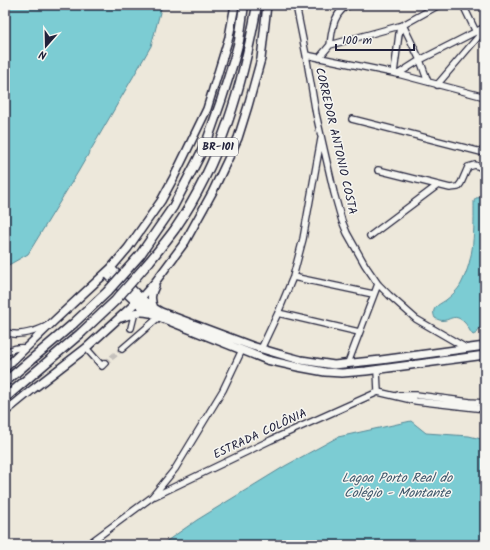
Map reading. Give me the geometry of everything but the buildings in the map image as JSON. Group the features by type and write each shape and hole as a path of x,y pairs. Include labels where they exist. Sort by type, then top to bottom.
{"highway":[{"path":"5,382 73,324 107,292 140,255 173,207 207,141 234,60 244,5"},
{"name":"BR-101","path":"5,398 81,334 115,300 149,262 175,228 200,188 234,106 246,63 257,5"}],"main road":[{"path":"5,368 109,271 128,248 160,201 174,177 207,109 228,37 235,5"},
{"name":"BR-101","path":"5,412 86,348 117,320 156,282 185,242 212,193 238,138 261,58 267,5"},
{"path":"109,271 138,300 157,313 267,360 298,367 325,372 342,373 377,370 485,355"},
{"path":"156,282 151,294 151,299 157,313"},
{"path":"117,320 135,312 157,313 279,354 301,360 334,364 381,360 485,346"},
{"path":"342,373 345,364"}],"street":[{"name":"CORREDOR ANTONIO COSTA","path":"296,5 321,137 334,193 347,233 365,265 378,284 389,295 416,319 466,348"},
{"path":"319,58 330,45 334,23 340,11 346,6 350,5"},
{"path":"330,45 402,25 439,5"},
{"path":"463,5 476,32"},
{"path":"402,25 420,60 428,82"},
{"path":"396,73 402,25"},
{"path":"396,73 485,27"},
{"path":"438,85 485,27"},
{"path":"306,55 396,73 485,97"},
{"path":"352,119 485,153"},
{"path":"262,349 293,276 303,239 321,137"},
{"path":"378,170 450,188 458,187 468,167 475,165 485,169"},
{"path":"370,236 438,185"},
{"path":"293,276 373,294"},
{"path":"345,364 360,332 378,284"},
{"path":"130,328 135,312"},
{"path":"122,349 157,313"},
{"path":"278,313 360,332"},
{"path":"5,332 22,334 46,327 55,320"},
{"path":"5,353 19,347 25,348"},
{"path":"86,348 102,366 105,363"},
{"path":"87,545 152,497 175,469 223,390 242,350"},
{"path":"377,370 378,392 416,401 485,409"},
{"name":"ESTRADA COLÔNIA","path":"152,497 271,440 378,392"},
{"path":"392,396 402,394 416,395 485,403"}],"water":[{"path":"5,5 162,5 151,46 78,172 28,254 5,267"},
{"path":"485,197 485,324 481,326 477,333 473,335 465,323 459,318 455,317 446,320 439,320 435,318 434,310 454,293 466,274 473,244 474,201 476,198"},
{"name":"Lagoa Porto Real do Colégio - Montante","path":"411,421 426,433 469,436 485,440 485,545 161,545 197,520 285,466 338,437"}],"tunnel":[{"path":"105,363 122,349"}]}
